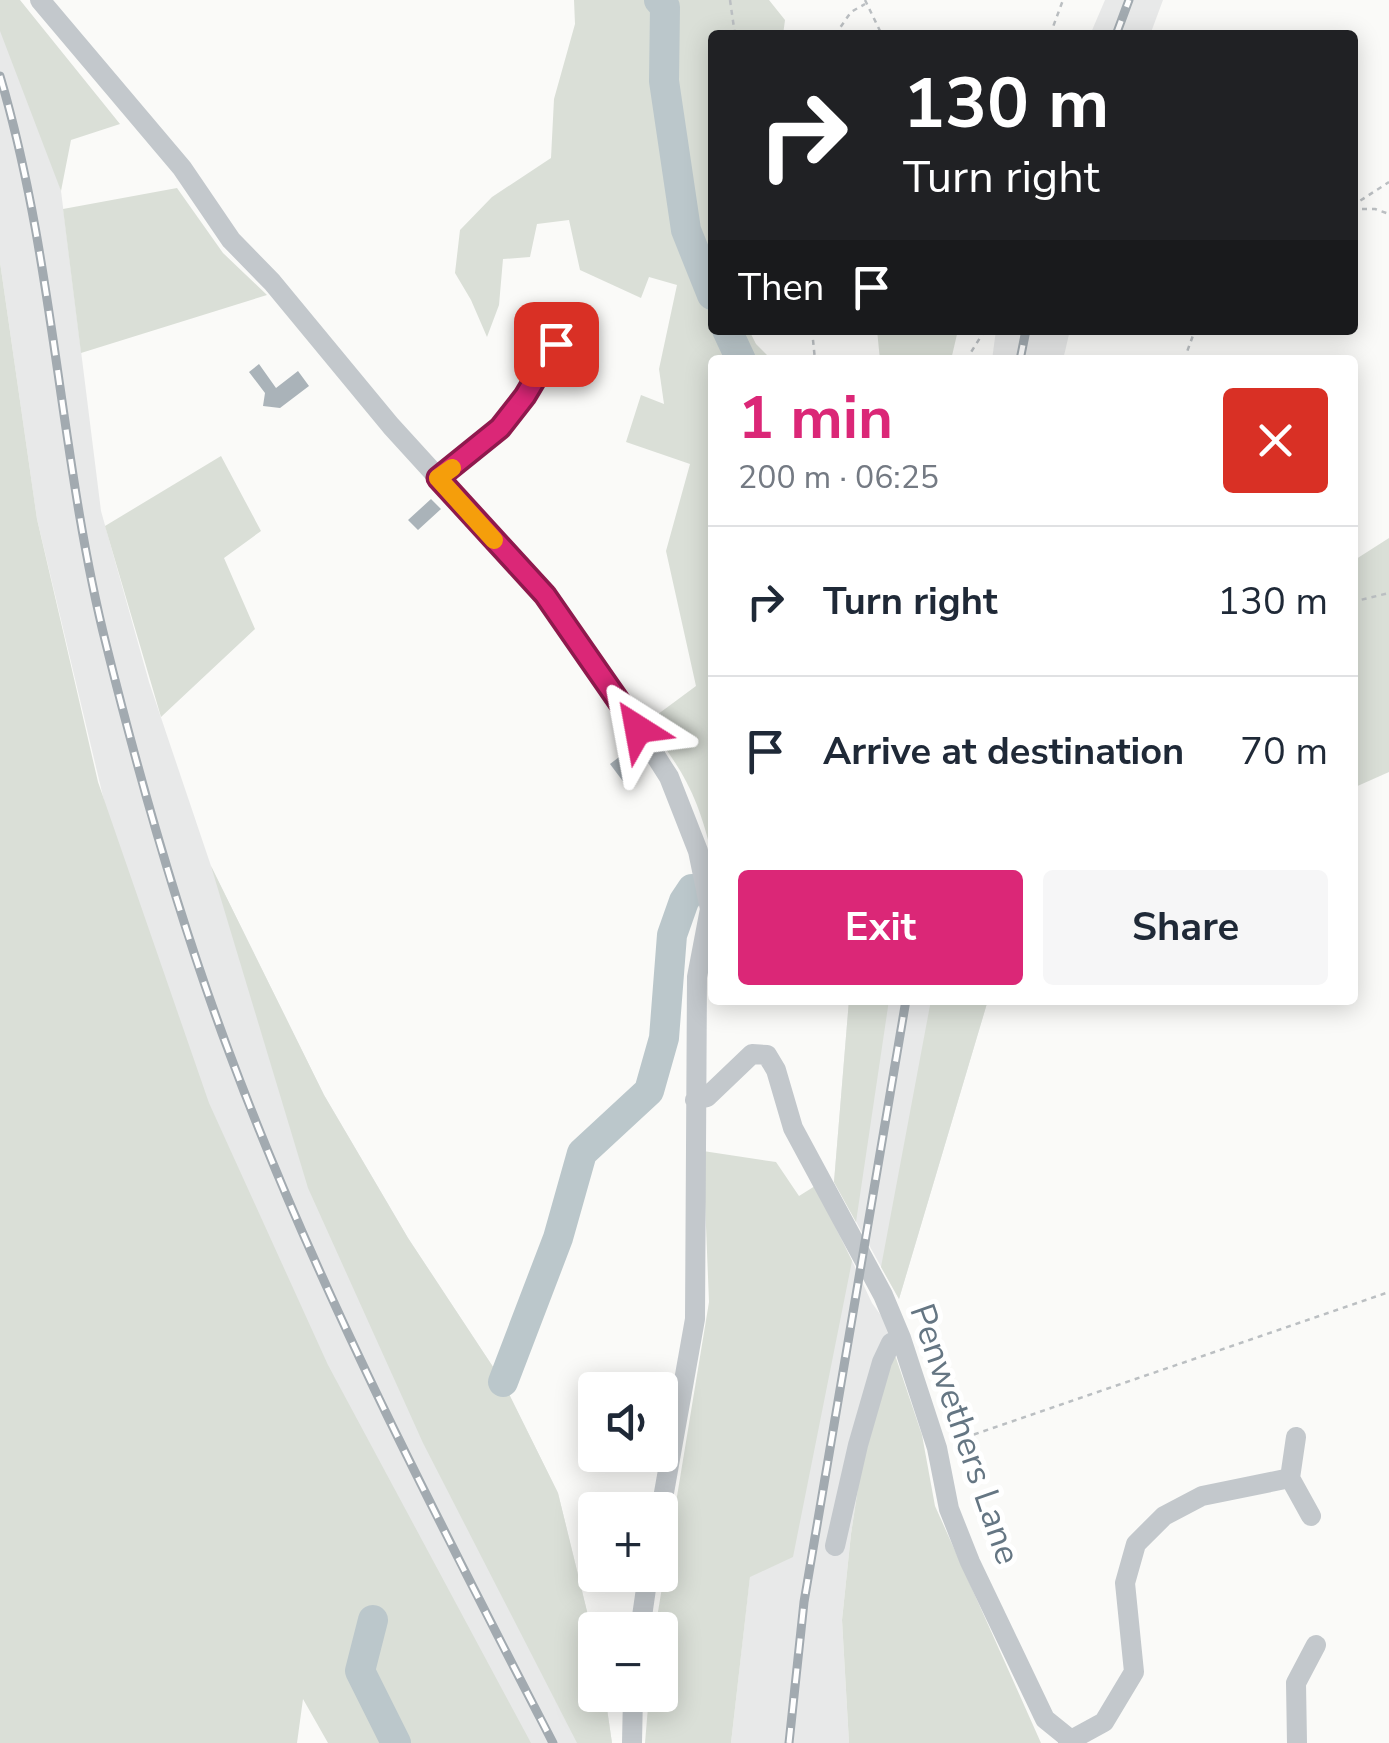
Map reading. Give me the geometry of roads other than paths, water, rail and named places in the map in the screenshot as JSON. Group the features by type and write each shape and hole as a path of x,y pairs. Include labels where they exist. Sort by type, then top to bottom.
{"street":[{"path":"40,0 182,168 230,240 272,282 438,478 545,595 669,777 698,851 708,895"},
{"path":"438,478 500,428 525,396 556,344"},
{"path":"664,1492 695,1320 697,978 708,923"},
{"name":"Penwethers Lane","path":"696,1100 707,1097 752,1054 767,1055 776,1070 793,1128 883,1295 901,1338 937,1448 950,1509 970,1562 1045,1719 1070,1742"},
{"path":"836,1546 882,1362 891,1343 901,1338"},
{"path":"1296,1437 1290,1478 1311,1516"},
{"path":"1070,1742 1104,1722 1134,1672 1126,1583 1136,1544 1164,1516 1202,1496 1290,1478"},
{"path":"1297,1743 1296,1684 1316,1645"},
{"path":"632,1743 633,1712"}],"waterway":[{"path":"659,0 665,7 664,81 686,230 708,285"},
{"path":"729,335 739,355"},
{"path":"503,1382 558,1238 582,1153 649,1091 664,1038 672,935 692,889"},
{"path":"373,1620 360,1671 396,1743"}],"railway":[{"path":"1118,30 1129,0"},
{"path":"0,76 33,217 90,573 133,747 193,951 263,1140 339,1315 553,1743"},
{"path":"1021,355 1025,335"},
{"path":"789,1743 804,1602 905,1005"}]}
